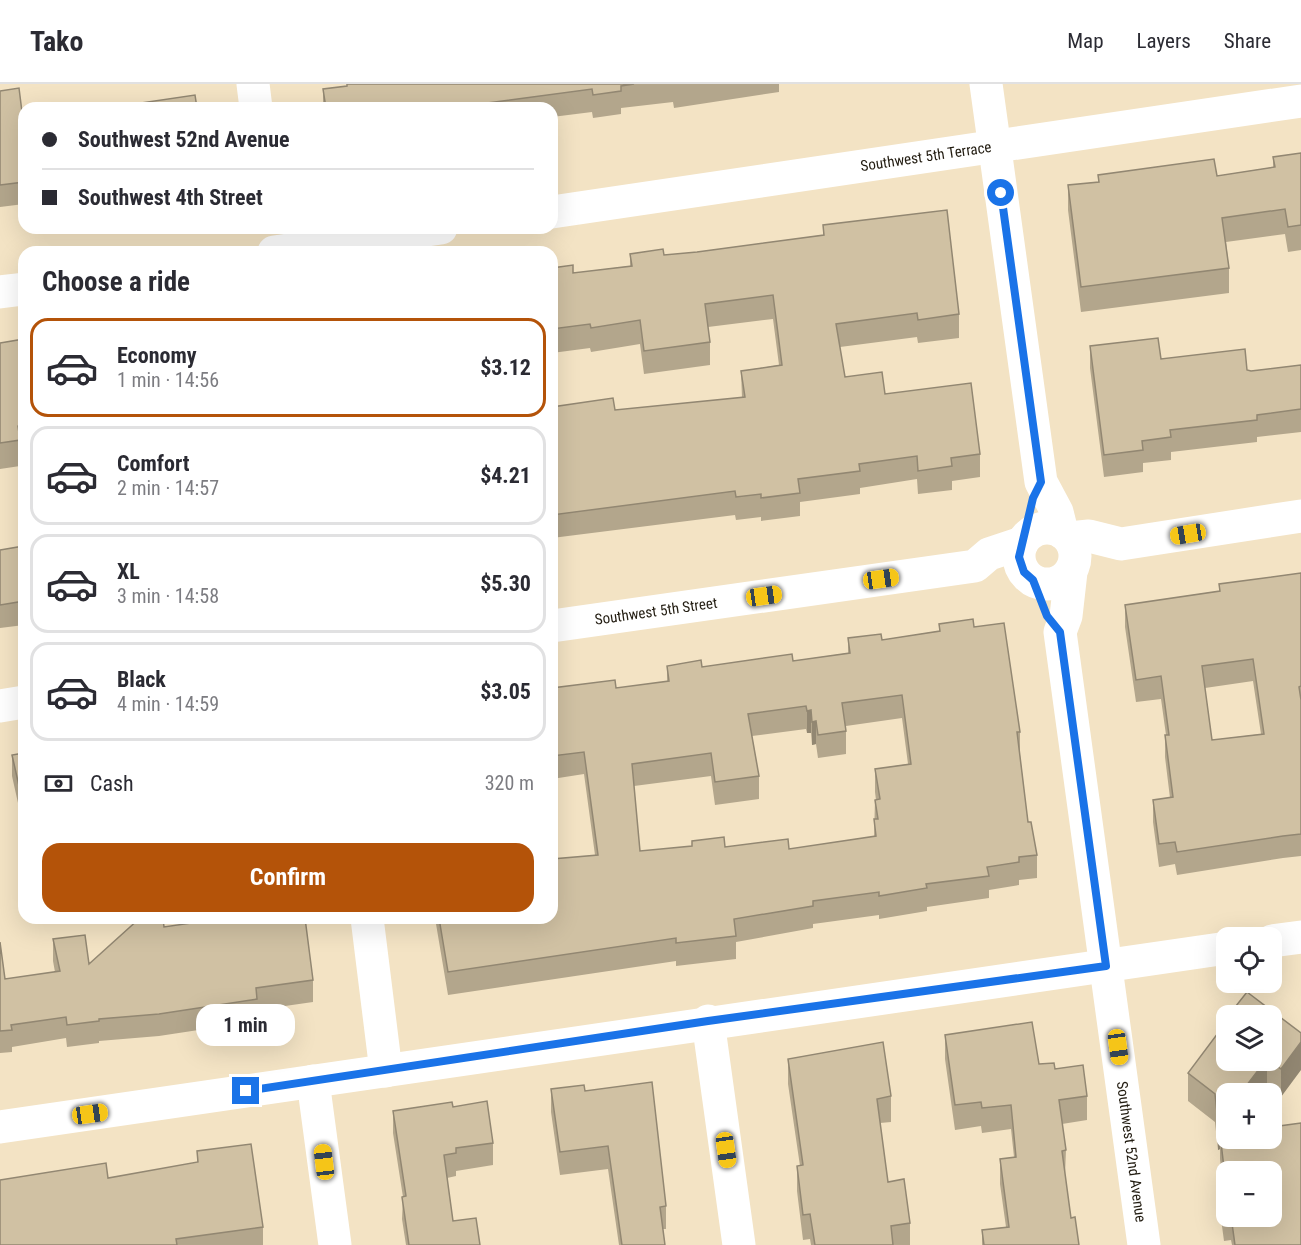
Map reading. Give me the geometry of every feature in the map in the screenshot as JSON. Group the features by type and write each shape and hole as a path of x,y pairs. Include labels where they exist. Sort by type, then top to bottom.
{"street":[{"path":"253,84 255,102"},
{"name":"Southwest 52nd Avenue","path":"986,84 1041,482 1057,512 1069,553 1066,616 1060,632 1144,1245"},
{"name":"Southwest 5th Terrace","path":"558,211 1301,101"},
{"path":"316,246 400,234"},
{"path":"0,292 18,290"},
{"name":"Southwest 52nd Avenue","path":"1023,541 1033,498 1041,482"},
{"name":"Southwest 5th Street","path":"975,566 987,574 1006,578 1031,579 1049,584 1065,579 1069,553 1089,536 1121,544 1301,516"},
{"name":"Southwest 5th Street","path":"558,625 975,566 989,554 1023,541 1030,533 1046,528 1069,553"},
{"path":"1023,541 1020,565 1031,579"},
{"name":"Southwest 52nd Avenue","path":"1031,579 1047,616 1060,632"},
{"path":"0,706 18,703"},
{"path":"368,924 386,1071"},
{"path":"1282,940 1301,937"},
{"path":"0,1127 708,1021 1216,950"},
{"path":"708,1021 739,1245"},
{"path":"313,1081 335,1245"}],"building":[{"path":"347,84 634,84 621,86 621,91 593,95 592,89 495,102 325,102 323,89 347,86"},
{"path":"19,88 21,102 18,102 18,183 0,185 0,91"},
{"path":"195,95 196,102 148,102"},
{"path":"1301,153 1301,225 1288,227 1285,209 1222,218 1229,268 1081,287 1068,185 1099,182 1098,175 1214,159 1217,176 1275,167 1273,157"},
{"path":"947,210 959,314 918,320 917,313 836,324 845,377 882,372 885,394 971,383 980,454 951,458 952,466 918,471 917,456 859,464 860,471 798,479 800,493 761,498 761,494 736,497 735,491 558,514 558,406 613,398 615,410 745,397 741,371 782,365 773,295 705,304 710,342 644,351 640,320 591,328 590,324 558,328 558,267 573,265 573,273 632,266 630,254 663,249 664,255 697,252 824,235 823,225"},
{"path":"1158,338 1161,359 1245,349 1247,370 1301,365 1301,409 1257,415 1257,420 1170,430 1171,437 1142,441 1143,450 1104,455 1090,346"},
{"path":"18,340 18,440 0,443 0,343"},
{"path":"18,547 18,602 0,605 0,550"},
{"path":"1301,573 1301,686 1299,687 1301,700 1301,834 1177,852 1175,842 1159,844 1153,800 1173,797 1165,735 1169,735 1161,676 1136,680 1125,605 1220,591 1219,584","holes":["1253,659 1264,734 1212,740 1202,666"]},
{"path":"973,619 974,627 1004,623 1020,732 1017,732 1028,822 1031,822 1037,855 1019,857 1019,862 987,867 989,876 926,884 927,888 879,896 879,892 813,901 813,906 734,919 736,936 676,943 676,938 448,972 440,924 558,924 558,858 598,855 584,752 558,755 558,687 615,680 616,688 669,681 667,666 701,660 702,667 792,654 793,661 850,653 848,638 881,634 882,640 940,631 939,624","holes":["902,695 911,764 875,769 880,799 875,800 878,819 874,819 876,836 789,849 788,839 725,847 724,837 692,841 692,846 640,851 632,764 711,753 715,782 759,776 748,714 806,706 807,711 811,710 812,722 816,721 818,735 846,731 842,703"]},
{"path":"18,754 18,782 12,755"},
{"path":"133,924 164,924 164,927 185,924 306,924 313,980 256,988 257,999 67,1025 66,1017 11,1025 12,1030 0,1031 0,942 5,979 60,971 53,939 85,935 89,964"},
{"path":"1248,993 1264,1005 1237,1005"},
{"path":"1282,1019 1301,1033 1301,1042 1282,1068"},
{"path":"1032,1022 1039,1064 1054,1063 1055,1069 1083,1065 1087,1096 1059,1100 1066,1150 1062,1151 1071,1218 1075,1217 1079,1245 984,1245 982,1230 1009,1227 1000,1159 1016,1157 1011,1105 982,1108 981,1102 955,1105 945,1035"},
{"path":"1216,1036 1216,1071 1258,1071 1248,1083 1216,1083 1216,1103 1215,1094 1188,1073"},
{"path":"883,1042 891,1096 877,1099 888,1182 904,1179 910,1223 891,1226 893,1245 815,1245 810,1214 803,1215 797,1166 803,1165 788,1059"},
{"path":"652,1082 666,1206 660,1207 665,1245 622,1245 608,1146 560,1152 551,1089 584,1085 585,1091"},
{"path":"487,1101 493,1143 456,1148 456,1153 444,1155 453,1221 476,1218 480,1245 409,1245 402,1197 406,1196 393,1111 452,1102 453,1107"},
{"path":"1301,1123 1301,1245 1235,1245 1233,1227 1282,1227 1282,1161 1223,1161 1222,1149 1282,1149 1282,1126"},
{"path":"251,1144 263,1227 176,1239 177,1245 0,1245 0,1180 106,1163 108,1178 198,1162 197,1151"}],"route":[{"path":"246,1091 708,1021 1106,966 1060,632 1047,616 1033,580 1020,565 1019,550 1024,539 1033,498 1041,482 1001,193"}]}
